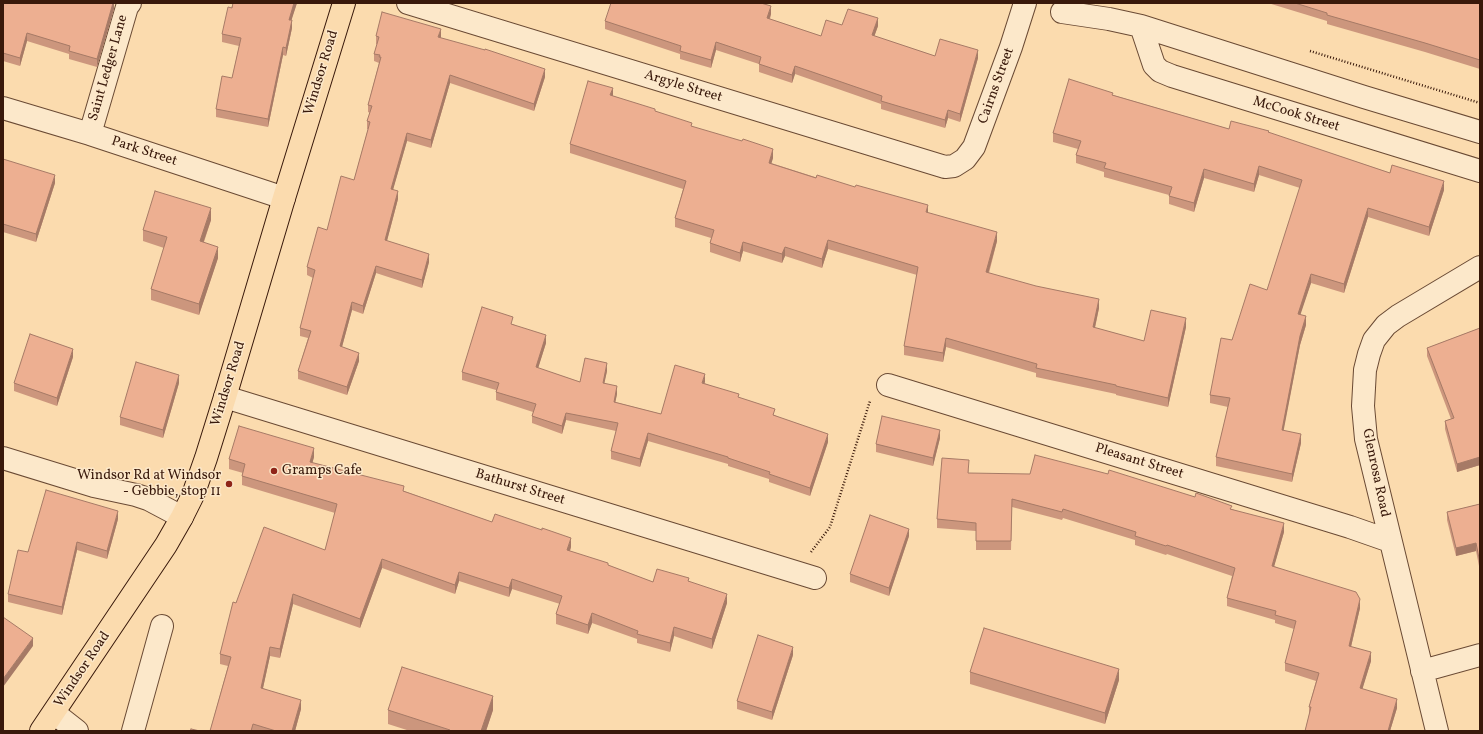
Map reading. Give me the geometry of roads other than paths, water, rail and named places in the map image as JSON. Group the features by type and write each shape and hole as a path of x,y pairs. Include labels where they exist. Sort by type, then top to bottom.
{"main road":[{"name":"Windsor Road","path":"42,731 162,551 182,518 193,495 225,397 344,3"}],"street":[{"name":"Saint Ledger Lane","path":"90,134 127,7 130,3"},
{"name":"Argyle Street","path":"408,3 936,165 948,167 958,164"},
{"name":"Cairns Street","path":"958,164 965,159 976,143 1011,47 1025,3"},
{"path":"1062,12 1109,19 1141,26 1364,97 1480,132"},
{"name":"McCook Street","path":"1141,26 1153,63 1160,71 1168,75 1480,171"},
{"name":"Park Street","path":"3,108 90,134 284,198"},
{"name":"Glenrosa Road","path":"1437,731 1367,444 1363,419 1364,379 1369,354 1377,335 1391,321 1480,267"},
{"name":"Pleasant Street","path":"888,385 1390,541"},
{"name":"Bathurst Street","path":"225,397 805,575"},
{"path":"3,458 94,486 148,499 182,518"},
{"path":"133,731 162,626"},
{"path":"1422,671 1480,654"},
{"path":"54,713 77,731"}],"place":[{"name":"Gramps Cafe","path":"274,471"},
{"name":"Windsor Rd at Windsor - Gebbie, stop 11","path":"229,484"}]}
